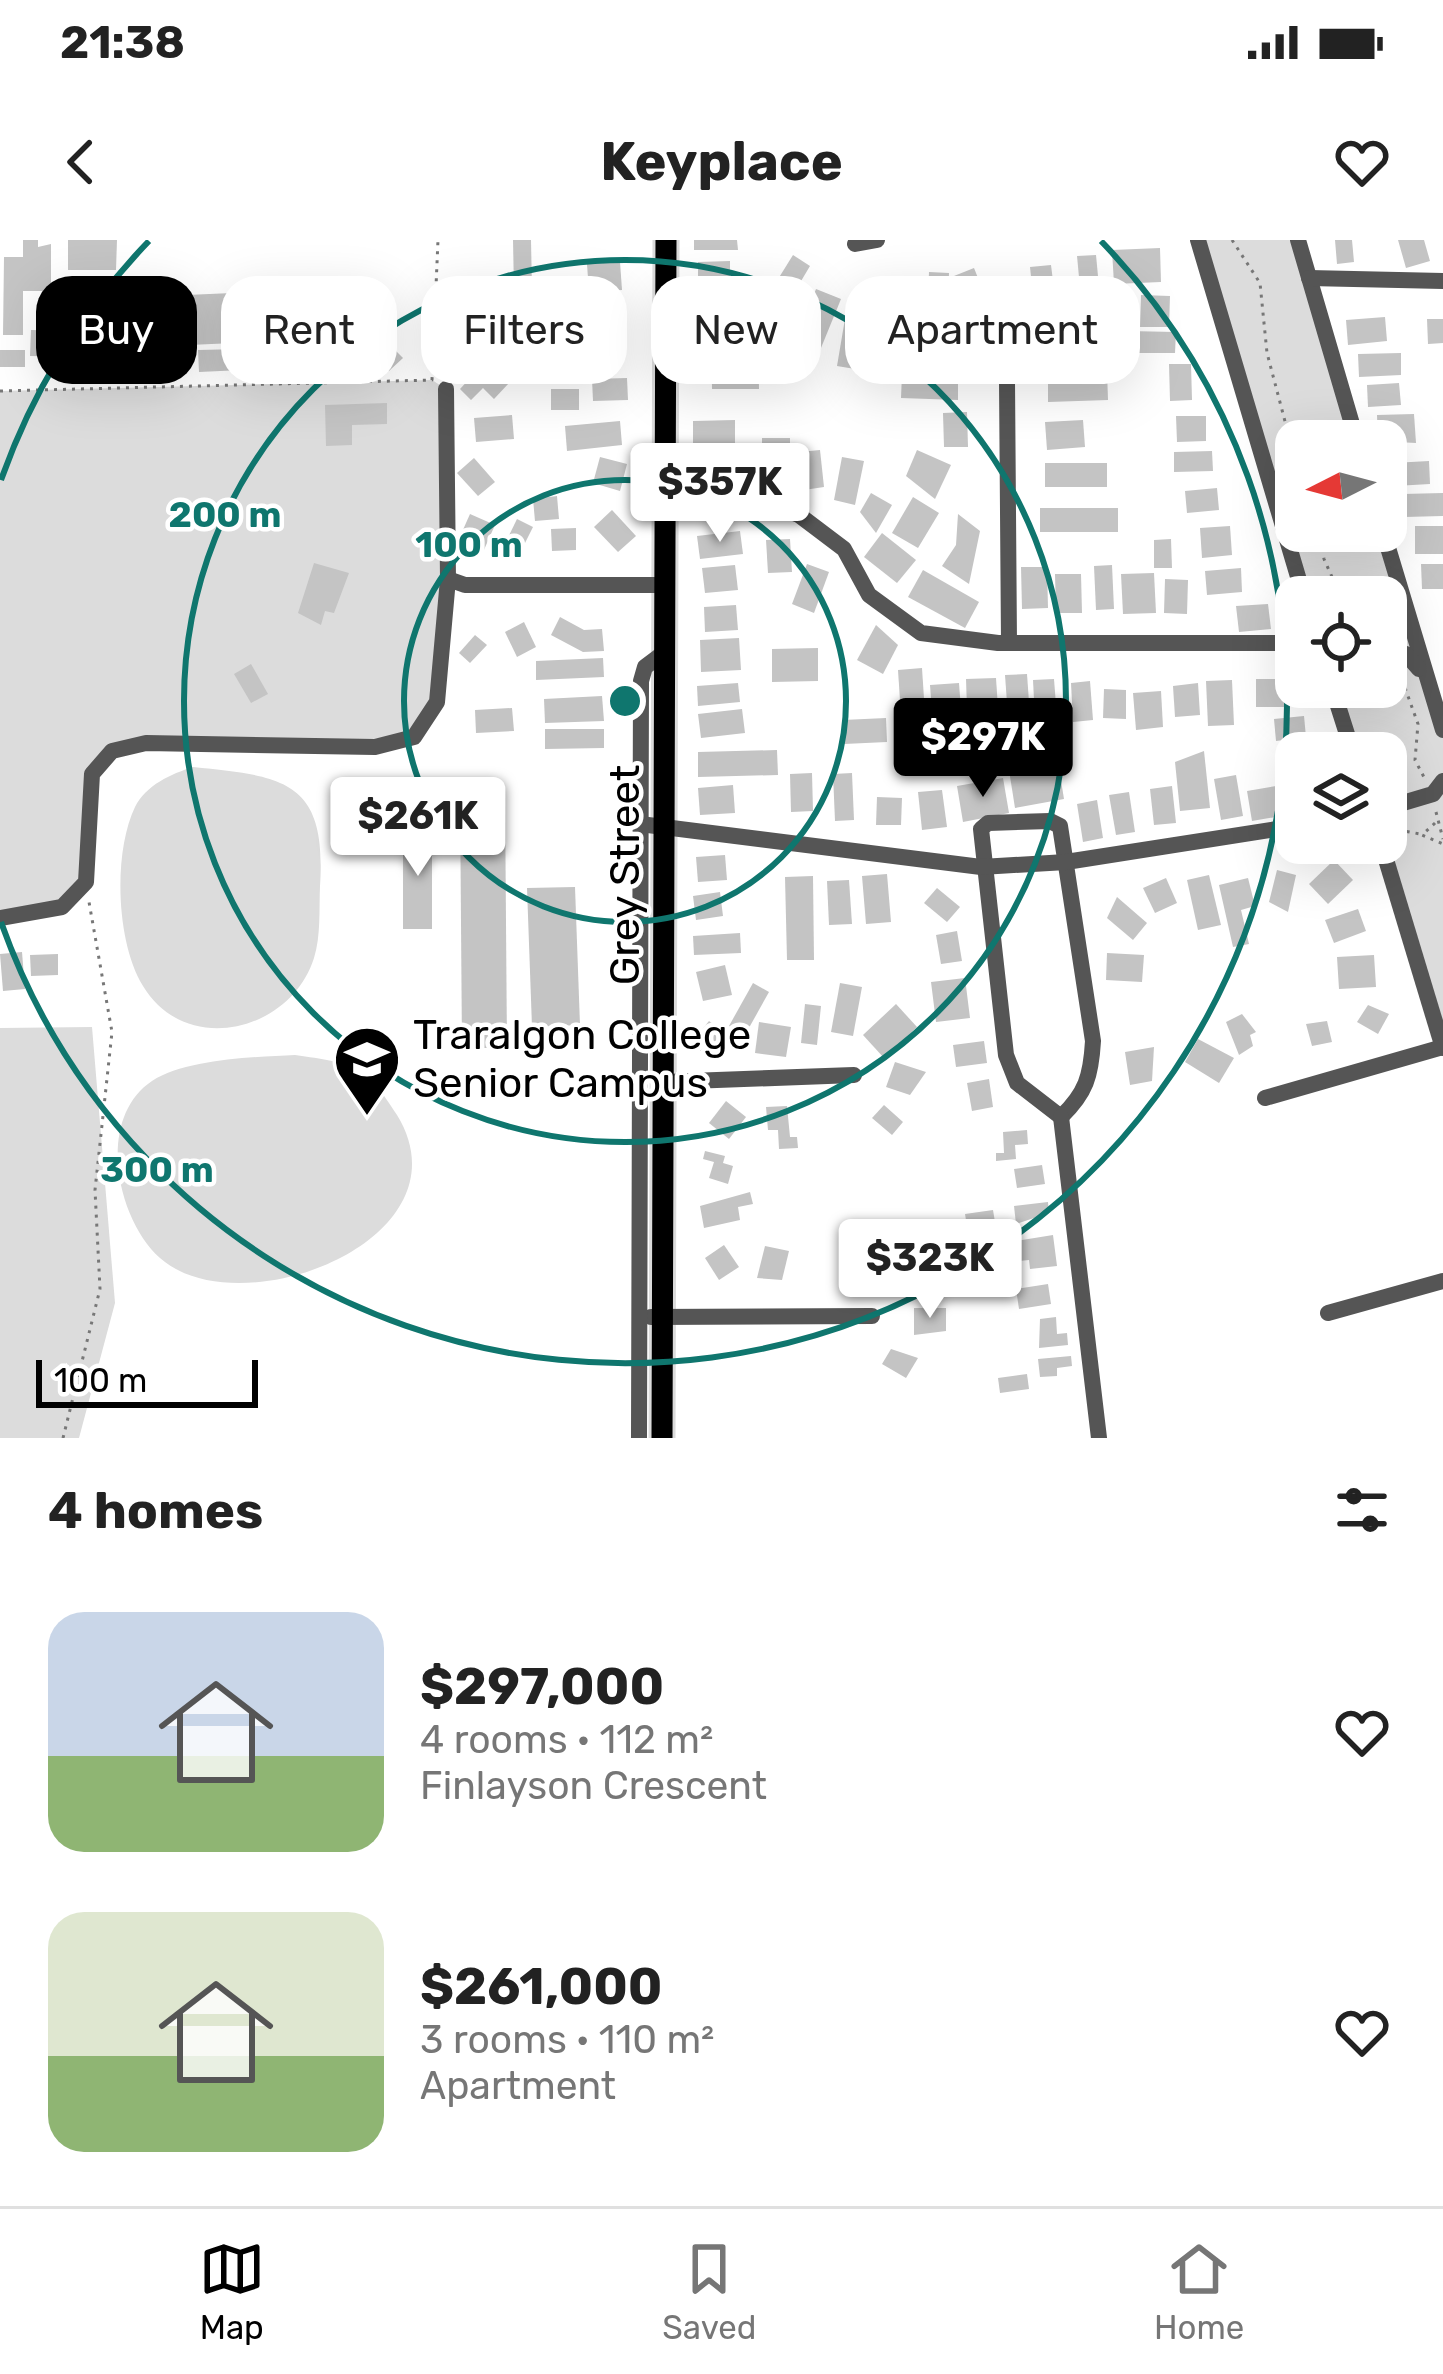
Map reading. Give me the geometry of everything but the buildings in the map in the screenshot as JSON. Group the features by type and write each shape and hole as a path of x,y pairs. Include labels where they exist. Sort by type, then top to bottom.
{"main road":[{"name":"Grey Street","path":"662,1438 666,240"}],"street":[{"path":"855,244 877,240"},
{"path":"1198,240 1298,576"},
{"path":"1298,240 1351,420"},
{"path":"1309,278 1443,280"},
{"path":"1007,384 1010,643"},
{"path":"0,918 62,907 86,882 92,774 112,751 146,743 375,746 414,737 437,702 448,579 446,389"},
{"path":"665,503 757,498 800,515 844,549 869,595 921,632 1010,643 1275,643"},
{"path":"1389,552 1442,722"},
{"path":"448,579 465,585 665,585"},
{"path":"639,1438 640,681 645,667 664,652"},
{"path":"1407,655 1426,680"},
{"path":"1339,708 1346,732"},
{"path":"1341,708 1341,715"},
{"path":"1407,800 1438,787"},
{"path":"1061,1118 1080,1099 1091,1077 1093,1041 1060,826 1050,821 988,823 980,829 981,867 1006,1055 1017,1083 1061,1118 1099,1438"},
{"path":"640,824 981,867 1066,862 1275,829"},
{"path":"1265,1098 1443,1048 1387,864"},
{"path":"640,1054 663,1051"},
{"path":"663,1082 854,1075"},
{"path":"1328,1313 1443,1281"},
{"path":"639,1318 872,1316"}],"path":[{"path":"0,391 432,380 438,240"},
{"path":"1232,240 1260,283 1267,353 1285,420"},
{"path":"1407,695 1418,724 1415,760 1438,787 1437,820 1443,841"},
{"path":"1422,835 1437,820"},
{"path":"1407,832 1443,841"},
{"path":"63,1438 100,1289 95,1190 112,1032 86,882"}],"shaded area":[{"path":"1196,240 1298,240 1351,420 1275,420 1275,501"},
{"path":"421,380 446,389 437,702 414,737 112,751 92,774 86,882 62,907 0,918 0,391"},
{"path":"1290,552 1389,552 1397,576 1298,576"},
{"path":"1407,610 1443,729 1443,1048 1392,864 1407,864 1407,732 1346,732 1339,708 1407,708"},
{"path":"193,767 275,781 294,790 316,824 320,886 314,958 302,983 284,1003 236,1026 210,1028 185,1022 162,1008 134,968 123,922 123,848 135,807 152,787"},
{"path":"92,1027 115,1303 79,1438 0,1438 0,1028"},
{"path":"295,1055 356,1069 386,1098 412,1160 403,1200 377,1233 337,1260 290,1277 241,1283 196,1277 160,1258 133,1220 119,1170 123,1119 134,1098 152,1081 183,1068"}],"place":[{"name":"Traralgon College Senior Campus","path":"367,1118"}]}
